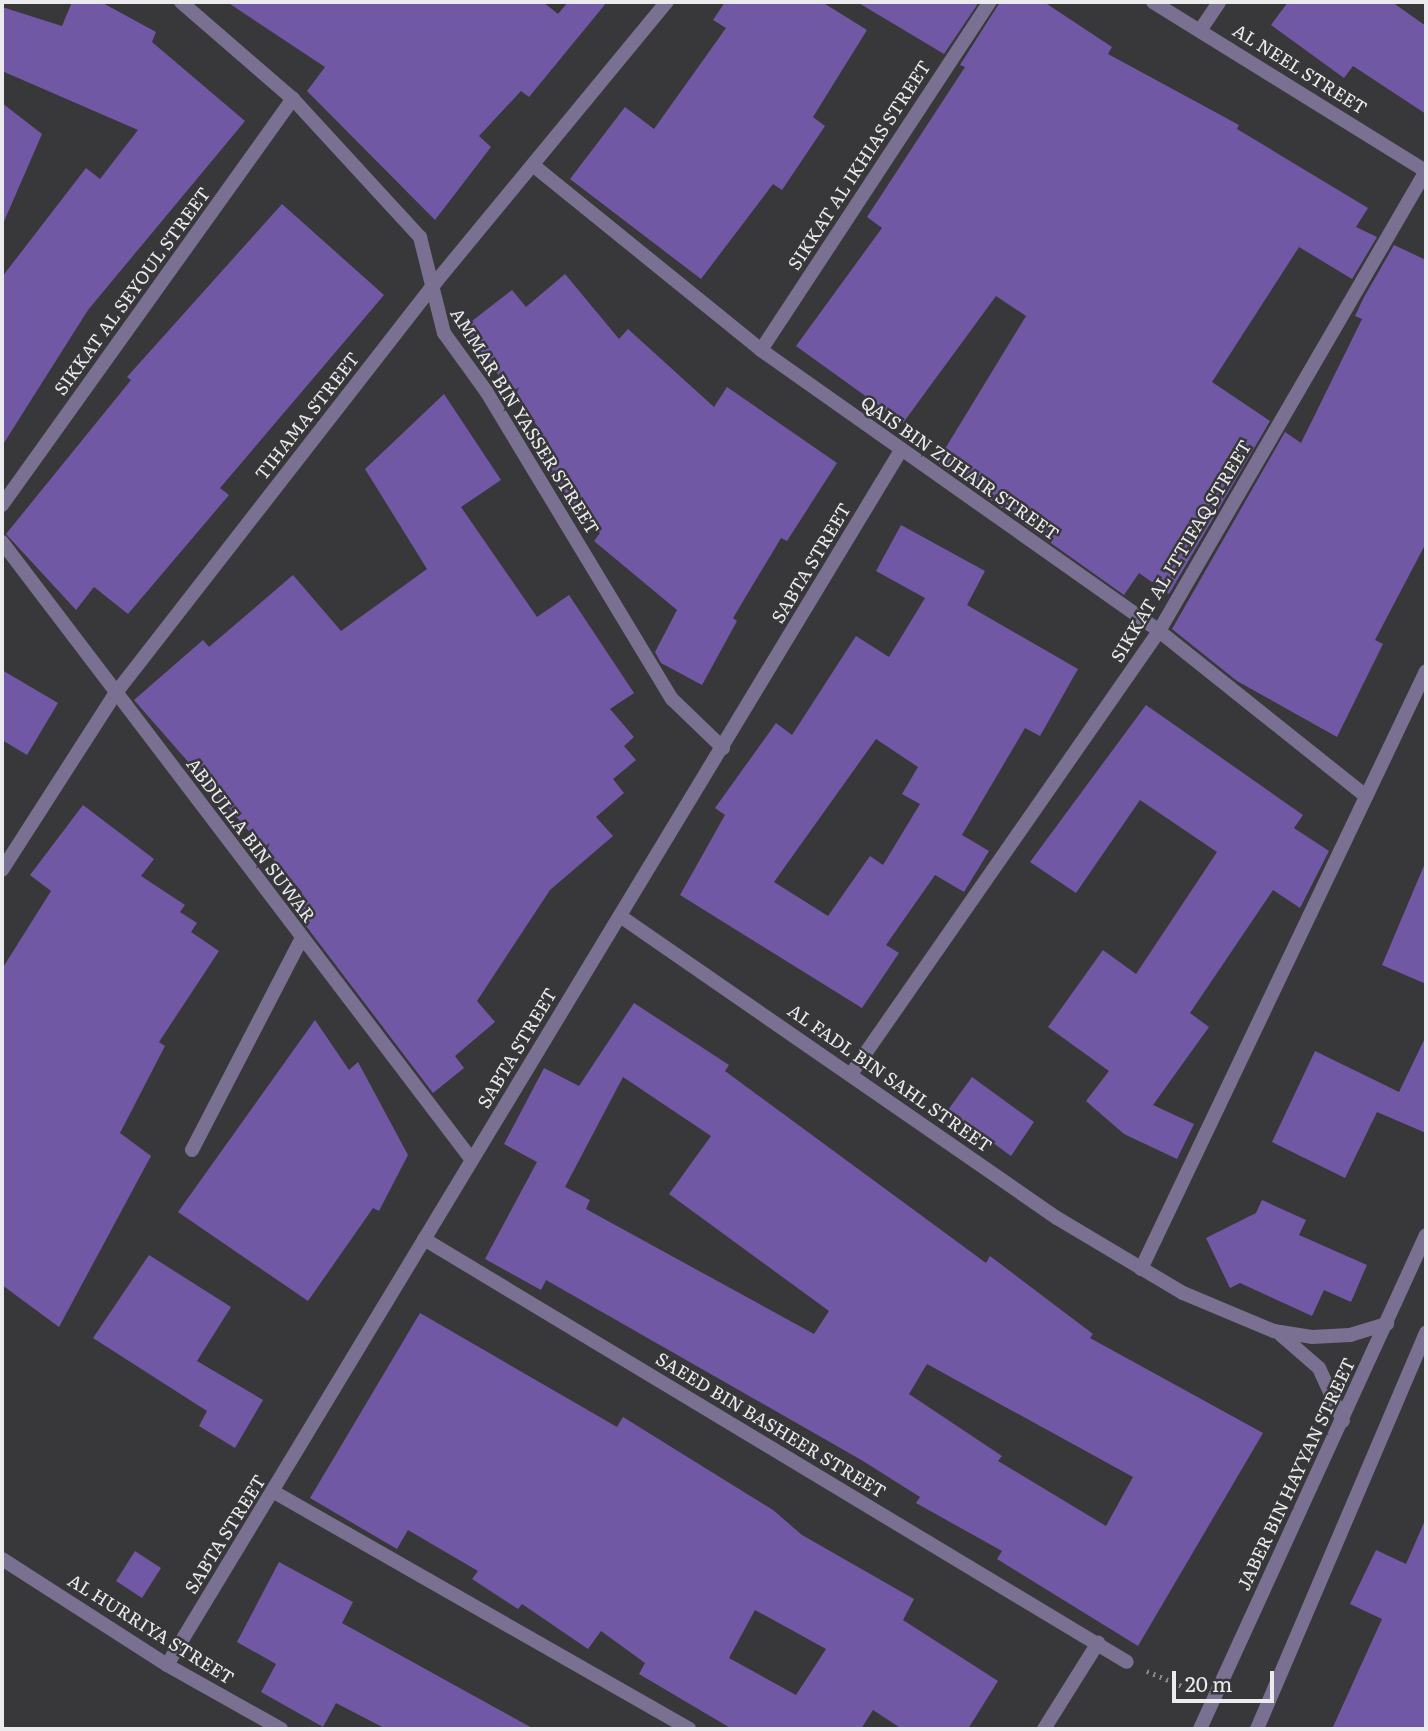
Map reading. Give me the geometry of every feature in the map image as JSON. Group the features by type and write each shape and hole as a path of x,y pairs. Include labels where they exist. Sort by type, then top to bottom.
{"street":[{"name":"AMMAR BIN YASSER STREET","path":"181,2 198,7 293,99 420,237 444,333 486,391 672,699 723,748"},
{"name":"TIHAMA STREET","path":"2,870 115,694 431,288 667,2"},
{"name":"SIKKAT AL IKHIAS STREET","path":"761,350 990,2"},
{"name":"AL NEEL STREET","path":"1153,2 1201,29 1426,171"},
{"path":"1201,29 1219,2"},
{"name":"SIKKAT AL SEYOUL STREET","path":"2,505 293,99"},
{"name":"QAIS BIN ZUHAIR STREET","path":"534,166 761,350 1159,631 1366,796"},
{"name":"SIKKAT AL ITTIFAQ STREET","path":"851,1074 1159,631 1426,171"},
{"name":"SABTA STREET","path":"167,1665 274,1492 901,450"},
{"name":"ABDULLA BIN SUWAR","path":"2,542 472,1160"},
{"path":"1141,1269 1426,671"},
{"name":"AL FADL BIN SAHL STREET","path":"620,916 1057,1218 1183,1293 1274,1331 1312,1338 1350,1335 1387,1324"},
{"path":"192,1150 302,938"},
{"name":"JABER BIN HAYYAN STREET","path":"1200,1729 1426,1235"},
{"name":"SAEED BIN BASHEER STREET","path":"424,1239 1127,1662"},
{"name":"AL FADL BIN SAHL STREET","path":"1274,1331 1319,1368 1343,1421"},
{"path":"1256,1729 1426,1332"},
{"path":"274,1492 689,1729"},
{"name":"AL HURRIYA STREET","path":"2,1559 167,1665 281,1729"},
{"path":"1044,1729 1098,1643"}],"path":[{"path":"1127,1662 1214,1700"}],"building":[{"path":"72,2 101,2 156,32 152,42 245,121 88,310 2,446 2,277 86,168 100,179 138,130 2,71 2,7 62,26"},
{"path":"227,2 543,2 558,14 568,2 607,2 529,97 521,91 479,136 491,147 435,220 307,91 325,67"},
{"path":"725,2 822,2 867,30 813,117 825,126 782,190 773,184 701,279 570,179 625,107 654,129 726,28 713,20"},
{"path":"857,2 979,2 944,54"},
{"path":"1000,2 1044,2 1112,47 1108,54 1239,125 1237,129 1368,208 1356,227 1377,237 1352,279 1299,247 1212,382 1270,421 1169,594 1139,573 1124,595 937,462 1026,316 996,296 903,423 796,346 882,228 867,217 965,67 960,65"},
{"path":"1288,2 1392,2 1426,26 1426,114 1353,66 1344,78 1271,25"},
{"path":"2,103 42,134 2,226"},
{"path":"282,204 384,295 220,488 229,495 128,614 94,587 76,610 6,534 131,380 127,377"},
{"path":"1394,245 1426,260 1426,543 1375,640 1383,644 1337,737 1237,681 1172,629 1285,432 1301,443 1362,319 1355,316"},
{"path":"565,274 619,339 628,329 714,407 727,387 837,463 787,541 781,538 733,618 737,621 702,685 661,663 655,652 677,610 594,541 600,533 564,501 530,436 538,427 463,328 512,290 526,307"},
{"path":"444,394 501,480 461,507 537,617 569,595 634,693 610,709 634,737 624,746 636,760 613,779 624,793 596,817 613,836 550,890 477,1001 495,1022 455,1056 464,1068 433,1093 290,905 302,892 134,700 203,640 209,647 293,575 341,631 427,569 365,469"},
{"path":"901,525 985,571 967,605 1078,669 1040,736 1025,728 962,835 989,851 964,892 935,875 886,945 899,953 862,1008 680,895 725,815 715,808 776,723 792,735 856,636 889,657 925,598 876,571","holes":["876,739 918,767 902,794 920,804 883,865 870,856 828,916 774,882"]},
{"path":"2,670 58,703 27,755 2,740"},
{"path":"1146,705 1303,815 1294,828 1329,851 1300,908 1273,890 1190,1013 1209,1027 1153,1105 1194,1124 1177,1159 1124,1134 1086,1101 1109,1071 1048,1027 1103,950 1136,974 1217,852 1140,800 1076,893 1030,862"},
{"path":"83,805 154,859 141,876 185,905 180,912 197,923 191,932 219,951 159,1042 165,1046 120,1133 151,1156 59,1327 2,1285 2,969 51,891 30,875"},
{"path":"1426,861 1426,984 1382,965"},
{"path":"634,1003 729,1065 725,1071 986,1263 990,1256 1093,1334 1090,1338 1263,1433 1138,1646 997,1559 1002,1551 916,1503 920,1497 863,1461 546,1280 541,1290 485,1259 537,1162 504,1144 544,1068 579,1086","holes":["623,1077 711,1136 669,1194 829,1311 814,1334 586,1209 590,1200 565,1187","927,1364 1133,1477 1106,1526 998,1461 1002,1456 909,1394"]},
{"path":"315,1020 349,1070 358,1062 408,1155 379,1211 373,1208 308,1301 178,1212"},
{"path":"1426,1036 1426,1133 1377,1112 1345,1178 1272,1142 1315,1051 1399,1092"},
{"path":"972,1077 1034,1122 1011,1156 948,1110"},
{"path":"1262,1200 1306,1220 1299,1235 1367,1265 1351,1302 1324,1290 1312,1316 1240,1283 1230,1288 1206,1238 1256,1213"},
{"path":"149,1255 231,1307 197,1361 263,1400 235,1448 199,1426 207,1411 93,1338"},
{"path":"420,1313 617,1427 623,1417 773,1510 802,1535 914,1599 903,1620 998,1681 968,1729 902,1729 873,1710 861,1729 732,1729 639,1674 645,1663 601,1631 588,1649 522,1604 518,1609 472,1579 478,1571 408,1530 397,1549 310,1498","holes":["755,1610 826,1649 796,1695 729,1658"]},
{"path":"1426,1518 1426,1729 1332,1729 1382,1619 1350,1604 1376,1550 1406,1564"},
{"path":"135,1551 161,1568 142,1598 116,1581"},
{"path":"279,1562 353,1602 342,1623 534,1729 386,1729 336,1703 323,1727 261,1692 276,1664 237,1642"}]}
